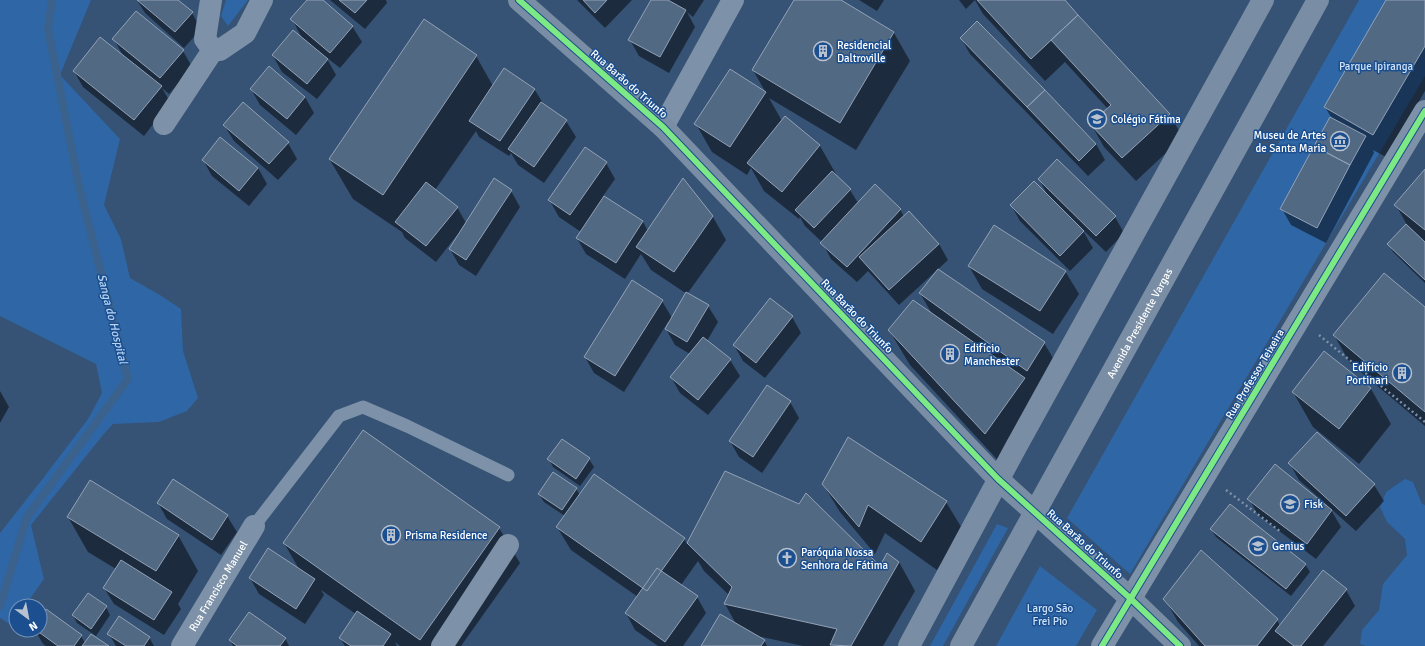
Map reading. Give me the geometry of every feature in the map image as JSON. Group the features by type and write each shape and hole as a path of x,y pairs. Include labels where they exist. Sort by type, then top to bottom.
{"main road":[{"name":"Rua Barão do Triunfo","path":"519,0 663,127 998,479 1131,599 1180,646"},
{"path":"909,646 998,479 1263,0"},
{"name":"Avenida Presidente Vargas","path":"961,646 1318,0"}],"street":[{"path":"211,0 205,39 213,50"},
{"path":"213,50 220,50 245,33 262,0"},
{"path":"663,127 733,0"},
{"path":"164,124 213,50"},
{"name":"Rua Professor Teixeira","path":"1102,646 1425,111"},
{"name":"Rua Francisco Manuel","path":"182,646 254,526"},
{"path":"442,646 508,545"}],"lane":[{"path":"254,526 339,416 363,408 407,426 508,475"}],"path":[{"path":"1319,335 1425,422"},
{"path":"1224,488 1281,532"}],"green space":[{"path":"0,0 91,0 60,75 120,139 104,205 121,239 130,278 181,309 183,351 198,398 187,411 159,422 113,424 103,435 31,525 44,579 31,598 8,598 8,623 0,618 0,533 88,419 102,393 96,364 0,316"},
{"path":"226,0 248,0 228,26 221,16"},
{"name":"Parque Ipiranga","path":"1359,0 1425,0 1425,76 1130,574 1067,518"},
{"path":"1405,479 1413,482 1422,504 1425,505 1425,646 1366,646 1360,644 1362,630 1379,610 1383,584 1407,555 1405,539 1387,522 1380,507 1386,492"},
{"path":"997,524 1008,528 943,646 930,646"},
{"name":"Largo São Frei Pio","path":"1040,566 1097,610 1076,646 996,646"}],"building":[{"path":"137,0 178,0 193,12 175,32"},
{"path":"307,0 323,0 353,26 330,53 290,19"},
{"path":"339,0 367,0 355,13"},
{"path":"583,0 607,0 595,13"},
{"path":"651,0 668,0 686,10 660,57 628,40"},
{"name":"Residencial Daltroville","path":"794,0 841,0 894,32 840,123 752,70"},
{"path":"977,0 1065,0 1078,15 1031,59"},
{"path":"1386,0 1425,0 1425,46 1373,135 1324,107"},
{"path":"136,11 184,50 160,78 112,39"},
{"path":"1078,15 1170,114 1122,158 1090,124 1111,105 1051,40"},
{"path":"424,19 477,55 383,195 329,159"},
{"path":"977,21 1045,90 1027,107 960,38"},
{"path":"293,30 328,59 307,84 272,55"},
{"path":"100,37 162,86 134,120 73,71"},
{"path":"269,66 305,97 287,119 250,89"},
{"path":"504,68 535,89 500,141 469,121"},
{"path":"730,69 766,92 730,147 694,124"},
{"path":"1045,90 1096,144 1079,161 1027,107"},
{"path":"243,102 289,142 269,164 223,125"},
{"path":"541,102 567,120 534,167 508,149"},
{"path":"785,116 820,145 782,192 747,163"},
{"name":"Museu de Artes de Santa Maria","path":"1330,117 1366,136 1350,165 1314,146"},
{"path":"220,137 258,168 239,191 202,160"},
{"path":"1314,146 1350,165 1317,228 1280,209"},
{"path":"585,147 607,162 570,215 548,200"},
{"path":"1057,159 1116,216 1096,236 1038,179"},
{"path":"1425,169 1425,230 1394,205"},
{"path":"832,171 851,189 814,228 795,210"},
{"path":"494,178 512,190 466,260 449,249"},
{"path":"683,178 713,216 674,272 636,247"},
{"path":"1034,181 1084,231 1060,256 1010,205"},
{"path":"426,182 458,207 426,246 395,222"},
{"path":"875,184 901,209 847,267 820,243"},
{"path":"604,196 643,221 616,263 576,238"},
{"path":"909,211 939,244 889,290 859,257"},
{"path":"1406,224 1425,242 1425,280 1387,244"},
{"path":"994,225 1066,271 1040,311 968,266"},
{"path":"938,269 1045,342 1027,371 919,293"},
{"name":"Edifício Portinari","path":"1384,273 1425,307 1425,412 1333,335"},
{"path":"632,280 663,300 615,376 584,357"},
{"path":"686,292 709,305 687,342 665,329"},
{"path":"770,298 793,316 756,363 733,345"},
{"name":"Edifício Manchester","path":"913,300 1025,378 985,434 888,330"},
{"path":"703,337 731,359 698,400 670,377"},
{"path":"1324,351 1371,388 1339,429 1292,392"},
{"path":"767,385 791,401 753,457 729,441"},
{"name":"Prisma Residence","path":"363,430 500,527 420,640 283,543"},
{"path":"1317,432 1375,484 1346,516 1288,463"},
{"path":"848,437 947,501 921,542 868,505 859,527 822,484"},
{"path":"562,439 590,458 576,479 547,459"},
{"name":"Fisk","path":"1275,464 1332,510 1307,544 1247,499"},
{"name":"Paróquia Nossa Senhora de Fátima","path":"725,471 799,504 806,493 880,566 887,553 899,562 851,646 830,645 837,629 724,604 732,587 687,543"},
{"path":"553,472 577,488 562,510 538,494"},
{"path":"594,474 685,538 647,591 556,527"},
{"path":"173,479 228,515 212,540 157,503"},
{"path":"90,480 179,535 156,571 67,517"},
{"name":"Genius","path":"1230,504 1306,564 1286,589 1210,529"},
{"path":"268,548 315,579 296,609 249,578"},
{"path":"1201,550 1278,619 1257,646 1205,646 1163,599"},
{"path":"121,560 172,592 154,620 103,588"},
{"path":"657,568 698,596 665,642 625,613"},
{"path":"1323,570 1347,589 1301,646 1294,646 1275,631"},
{"path":"88,593 107,606 91,629 72,615"},
{"path":"48,610 82,635 74,646 58,646 47,638"},
{"path":"357,611 391,634 383,646 351,646 339,638"},
{"path":"249,612 286,638 280,646 237,646 229,640"},
{"path":"720,614 765,640 761,646 701,646"},
{"path":"119,616 150,637 144,646 126,646 107,634"},
{"path":"91,634 109,646 82,646"}],"waterway":[{"name":"Sanga do Hospital","path":"0,606 27,517 128,379 79,186 48,29 52,0"}],"cycle path":[{"path":"519,0 663,127 998,479 1131,599 1180,646"},
{"path":"1102,646 1425,111"}],"place":[{"name":"Residencial Daltroville","path":"823,51"},
{"name":"Colégio Fátima","path":"1097,119"},
{"name":"Museu de Artes de Santa Maria","path":"1340,141"},
{"name":"Edifício Manchester","path":"950,354"},
{"name":"Edifício Portinari","path":"1402,373"},
{"name":"Fisk","path":"1290,504"},
{"name":"Prisma Residence","path":"391,535"},
{"name":"Genius","path":"1258,546"},
{"name":"Paróquia Nossa Senhora de Fátima","path":"787,558"}]}
